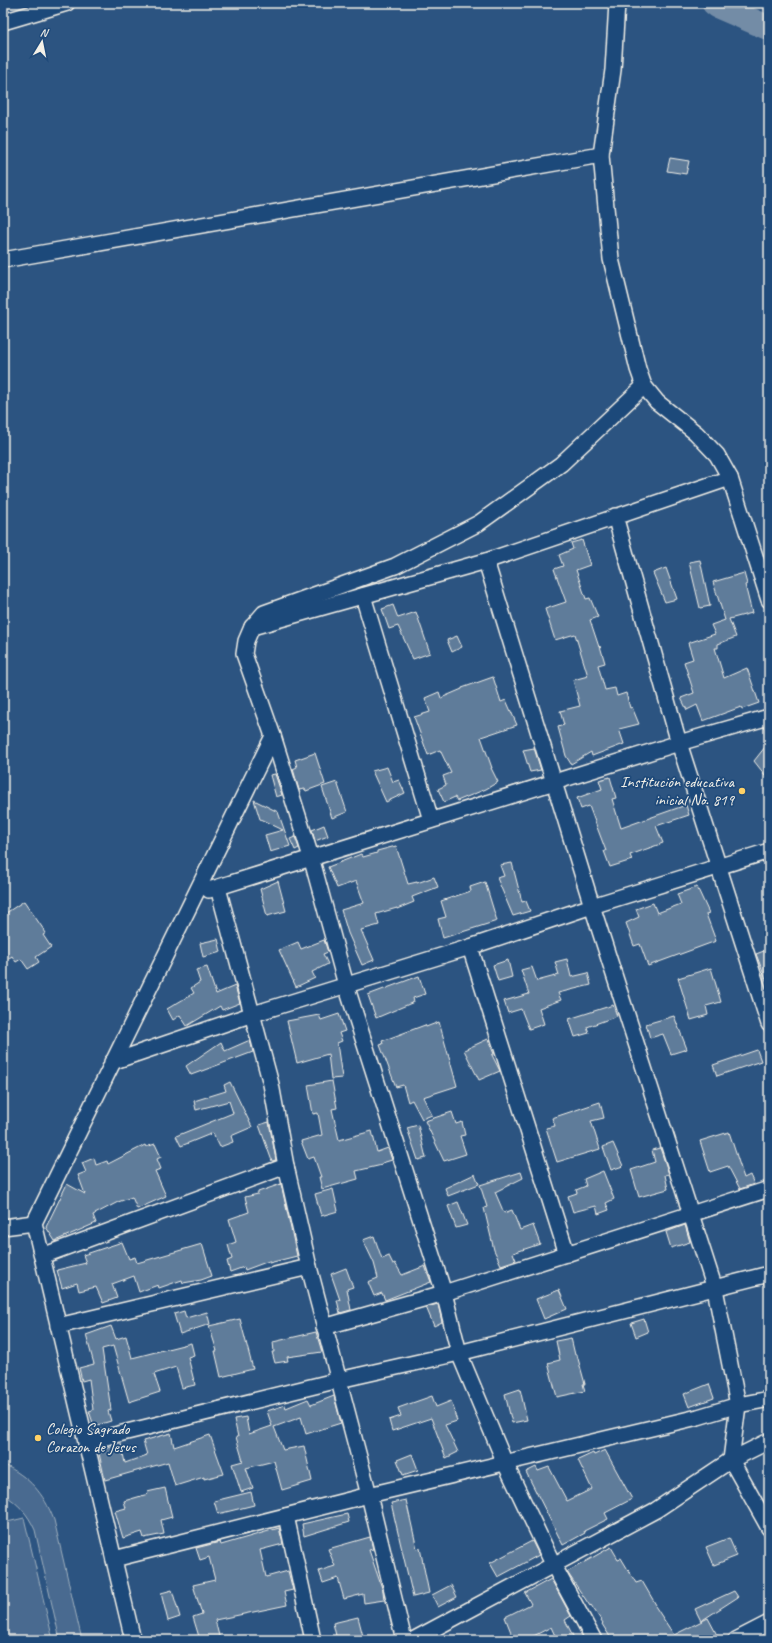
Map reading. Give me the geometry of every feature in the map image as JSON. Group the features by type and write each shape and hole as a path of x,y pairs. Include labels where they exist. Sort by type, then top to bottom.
{"street":[{"path":"3,22 27,9 67,3"},
{"path":"617,3 613,70 601,155 611,258 638,369 644,386 657,402 696,433 716,455 730,478 769,600"},
{"path":"3,260 601,155"},
{"path":"594,1640 553,1564 505,1463 459,1353 444,1293 346,985 311,857 244,654 246,641 252,627 264,613 396,566 479,523 561,464 644,386"},
{"path":"252,627 486,561 730,478"},
{"path":"615,516 679,743 769,1024"},
{"path":"486,561 592,906 715,1289 738,1405 731,1460 769,1528"},
{"path":"363,596 432,820"},
{"path":"196,892 218,888 311,857 555,783 679,743 769,717"},
{"path":"133,1640 34,1223 272,736"},
{"path":"112,1062 253,1014 470,948 592,906 769,851"},
{"path":"218,888 271,1084 286,1166 308,1267 369,1495 404,1640"},
{"path":"470,948 567,1254"},
{"path":"42,1256 286,1166"},
{"path":"324,1327 444,1293 769,1190"},
{"path":"3,1227 34,1223"},
{"path":"58,1326 308,1267"},
{"path":"86,1442 339,1380 459,1353 715,1289 769,1274"},
{"path":"114,1559 369,1495 698,1418 738,1405 769,1399"},
{"path":"412,1640 656,1510 731,1460 769,1441"},
{"path":"286,1516 313,1640"},
{"path":"736,1640 769,1623"}],"shaded area":[{"path":"3,1464 28,1480 40,1494 50,1510 54,1520 82,1640 60,1640 35,1530 22,1509 3,1494"},
{"path":"24,1518 53,1640 3,1640 3,1523"}],"building":[{"path":"670,158 689,161 686,174 667,171"},
{"path":"582,540 590,565 576,570 586,599 590,598 598,617 590,620 605,663 598,665 605,690 615,688 617,696 626,693 630,708 632,707 639,724 619,729 624,744 592,756 591,752 571,764 566,756 558,727 564,725 560,711 580,706 573,680 588,676 575,634 555,640 545,609 566,602 554,569 563,566 559,555 573,549 571,543"},
{"path":"700,560 710,606 700,608 689,562"},
{"path":"666,568 677,599 665,602 653,573"},
{"path":"744,573 747,584 745,585 752,613 729,619 736,637 718,644 718,648 715,648 724,678 747,668 759,703 742,709 741,707 703,721 697,705 687,710 681,698 694,693 684,662 693,659 688,643 715,634 711,625 725,620 713,582"},
{"path":"393,605 398,618 416,612 430,653 413,659 398,626 389,629 382,609"},
{"path":"457,636 462,647 452,652 447,640"},
{"path":"493,677 501,702 506,700 517,725 481,737 491,768 498,782 486,789 457,801 455,797 444,802 438,789 446,785 443,776 451,773 440,750 428,755 414,717 430,712 425,698 439,692 441,698 462,688"},
{"path":"769,742 769,780 754,761"},
{"path":"534,748 541,770 530,772 523,750"},
{"path":"315,753 325,784 306,791 305,789 299,790 293,769 297,767 295,760"},
{"path":"387,767 393,782 399,780 405,793 386,802 372,771"},
{"path":"275,774 282,795 276,797 270,775"},
{"path":"610,777 616,798 612,799 621,828 686,805 689,815 656,826 663,843 630,855 632,860 610,867 604,851 606,851 589,806 581,809 577,798 602,789 599,780"},
{"path":"337,782 347,812 332,818 322,787"},
{"path":"254,800 278,812 290,846 270,852 265,835 283,830 260,819"},
{"path":"324,825 328,836 315,841 312,830"},
{"path":"295,837 299,848 295,850 290,839"},
{"path":"396,846 408,884 417,883 434,877 438,887 412,897 414,902 397,909 376,914 379,925 361,930 374,960 362,965 348,933 341,910 364,903 356,881 337,888 328,867 361,854 363,857 377,853 377,851"},
{"path":"512,863 522,902 526,901 530,911 513,916 497,878 504,876 500,865"},
{"path":"278,881 286,911 267,916 260,889"},
{"path":"485,882 497,921 443,938 438,919 446,917 441,901 471,891 470,887"},
{"path":"697,887 709,913 706,914 716,941 648,966 640,944 634,946 626,923 639,917 636,909 653,903 657,913 681,904 677,894"},
{"path":"24,901 46,933 43,935 51,947 36,957 39,962 28,969 21,959 16,962 12,956 3,962 3,915"},
{"path":"218,939 221,952 203,957 200,943"},
{"path":"324,940 328,952 323,954 328,964 312,972 315,978 296,987 279,950 298,942 301,949"},
{"path":"769,949 769,985 768,985 756,954"},
{"path":"567,959 571,977 588,973 591,985 558,993 561,1000 539,1008 544,1024 529,1029 521,1009 508,1013 504,1001 529,994 521,970 532,967 537,981 559,975 555,962"},
{"path":"508,960 512,977 498,981 493,965"},
{"path":"207,967 216,994 235,986 240,1003 222,1010 220,1006 187,1026 180,1015 173,1020 167,1009 194,993 191,988 200,982 196,970"},
{"path":"711,968 721,1002 706,1006 708,1015 691,1020 678,978"},
{"path":"419,976 425,994 413,998 414,1002 376,1018 368,995"},
{"path":"613,1005 617,1016 587,1027 589,1033 575,1037 569,1019"},
{"path":"339,1014 345,1031 339,1033 342,1041 337,1043 342,1078 331,1079 328,1054 297,1063 287,1021 319,1015 321,1020"},
{"path":"674,1016 687,1049 671,1054 663,1034 650,1038 646,1024"},
{"path":"439,1022 457,1086 423,1097 432,1115 422,1119 412,1100 408,1102 403,1085 396,1087 380,1045 383,1044 382,1041 425,1025 426,1027"},
{"path":"488,1039 494,1054 492,1055 500,1071 479,1080 464,1050"},
{"path":"250,1040 253,1052 191,1075 186,1066 221,1042 225,1051"},
{"path":"757,1050 761,1061 717,1076 713,1065"},
{"path":"332,1081 337,1108 332,1109 339,1140 372,1131 377,1152 388,1148 392,1160 382,1163 382,1165 356,1171 358,1179 322,1189 319,1177 321,1177 314,1157 308,1159 301,1141 322,1135 318,1113 313,1114 308,1085"},
{"path":"230,1082 252,1127 231,1136 233,1142 220,1147 213,1133 181,1146 176,1136 233,1113 229,1101 196,1110 194,1101 226,1091 224,1085"},
{"path":"600,1102 604,1118 591,1121 600,1149 557,1162 546,1128 555,1126 552,1118"},
{"path":"452,1112 456,1124 462,1122 465,1135 460,1136 466,1154 444,1161 425,1121"},
{"path":"269,1122 276,1160 272,1161 259,1125"},
{"path":"418,1125 426,1158 418,1160 407,1128"},
{"path":"729,1132 744,1178 750,1175 754,1184 740,1189 728,1166 710,1172 700,1141"},
{"path":"613,1143 623,1166 611,1170 603,1147"},
{"path":"155,1144 161,1157 157,1159 161,1169 155,1171 166,1196 137,1209 132,1197 118,1202 93,1215 96,1223 55,1241 46,1227 67,1184 85,1194 78,1175 86,1172 82,1163 94,1158 96,1165 107,1161 108,1164 145,1145 146,1147"},
{"path":"660,1148 669,1174 665,1175 668,1189 639,1197 631,1170 655,1162 652,1150"},
{"path":"603,1171 614,1199 606,1203 609,1210 598,1214 596,1206 573,1212 568,1196 577,1193 576,1190 586,1186 584,1179"},
{"path":"521,1172 523,1178 495,1192 504,1213 512,1210 520,1230 533,1225 540,1244 513,1253 516,1260 501,1265 494,1250 484,1208 487,1207 480,1185"},
{"path":"475,1174 479,1184 448,1196 445,1188"},
{"path":"281,1184 297,1256 269,1263 269,1261 245,1270 244,1267 230,1272 227,1261 232,1259 228,1245 236,1242 229,1219 249,1212 245,1197 258,1194 258,1192"},
{"path":"333,1189 338,1211 321,1216 315,1194"},
{"path":"458,1202 467,1225 456,1228 448,1206"},
{"path":"685,1225 690,1242 671,1248 666,1232"},
{"path":"374,1236 382,1259 389,1256 393,1264 395,1263 402,1275 425,1266 431,1282 385,1300 382,1293 374,1296 368,1282 378,1278 374,1263 363,1240"},
{"path":"122,1242 129,1259 135,1257 137,1263 202,1244 212,1276 201,1280 183,1283 182,1280 159,1288 158,1285 139,1292 134,1276 112,1284 117,1298 103,1303 96,1287 79,1291 77,1283 62,1288 57,1270 86,1263 83,1255"},
{"path":"346,1268 353,1287 347,1289 351,1310 340,1313 337,1300 340,1300 331,1274"},
{"path":"559,1290 567,1309 544,1319 536,1299"},
{"path":"438,1304 442,1322 434,1326 426,1307"},
{"path":"184,1311 186,1318 207,1312 210,1324 180,1334 174,1314"},
{"path":"240,1319 253,1369 221,1377 215,1351 217,1351 209,1326"},
{"path":"644,1319 648,1332 636,1337 631,1323"},
{"path":"111,1326 116,1339 126,1336 132,1358 191,1343 194,1355 188,1357 195,1385 182,1388 176,1367 154,1374 160,1392 129,1402 113,1346 102,1349 111,1410 108,1411 111,1421 94,1426 89,1411 93,1410 89,1379 82,1381 79,1368 94,1364 86,1335"},
{"path":"316,1332 322,1352 287,1357 288,1361 275,1363 272,1352 274,1352 273,1342"},
{"path":"571,1338 585,1384 583,1384 585,1391 557,1397 548,1363 560,1360 556,1341"},
{"path":"709,1384 714,1398 689,1407 684,1394"},
{"path":"520,1389 527,1420 512,1423 505,1394"},
{"path":"334,1396 341,1423 306,1434 301,1417 274,1427 283,1450 304,1446 312,1481 282,1490 274,1461 246,1468 253,1488 241,1492 232,1464 243,1461 236,1437 238,1437 234,1419 246,1417 249,1434 272,1426 267,1411 285,1405 286,1408 308,1399 311,1405"},
{"path":"432,1396 436,1407 451,1401 455,1412 457,1421 445,1425 458,1452 446,1458 431,1418 392,1431 389,1420 401,1416 398,1408"},
{"path":"171,1433 174,1447 210,1435 224,1474 204,1479 204,1477 175,1486 168,1462 105,1480 98,1449 121,1444 125,1463 147,1455 143,1441"},
{"path":"605,1450 632,1499 605,1513 608,1519 584,1531 585,1533 563,1545 526,1472 536,1467 538,1471 549,1467 567,1501 592,1489 578,1460 593,1453 594,1455"},
{"path":"412,1454 418,1470 403,1475 397,1460"},
{"path":"165,1488 172,1517 161,1520 164,1534 144,1538 142,1532 123,1538 115,1511 126,1508 124,1501 148,1494 147,1492"},
{"path":"251,1492 254,1505 218,1514 214,1501"},
{"path":"406,1500 417,1549 420,1548 429,1593 413,1597 391,1503"},
{"path":"347,1514 349,1522 304,1536 302,1524"},
{"path":"279,1528 283,1544 260,1550 266,1577 288,1571 293,1590 284,1592 287,1605 215,1620 220,1640 200,1640 193,1617 202,1614 193,1585 215,1580 209,1557 200,1560 196,1548 220,1542 221,1545"},
{"path":"370,1537 373,1549 369,1550 383,1591 384,1600 364,1603 363,1594 344,1599 338,1578 323,1583 319,1571 335,1566 328,1549"},
{"path":"729,1538 737,1556 714,1565 706,1547"},
{"path":"532,1541 539,1555 498,1577 490,1563"},
{"path":"611,1547 618,1559 621,1558 636,1583 642,1581 656,1605 655,1606 674,1635 708,1618 717,1635 707,1640 612,1640 602,1624 603,1623 567,1572"},
{"path":"551,1579 571,1616 565,1620 575,1640 557,1640 551,1627 526,1640 514,1640 505,1617 531,1604 525,1593"},
{"path":"451,1585 457,1597 438,1607 432,1595"},
{"path":"172,1590 180,1617 168,1621 161,1593"},
{"path":"734,1591 738,1597 701,1621 695,1609"},
{"path":"358,1617 364,1640 337,1640 333,1623"}],"waterway":[{"path":"714,3 769,28"}],"place":[{"name":"Institución educativa inicial No. 819","path":"742,791"},
{"name":"Colegio Sagrado Corazon de Jesus","path":"38,1438"}]}
